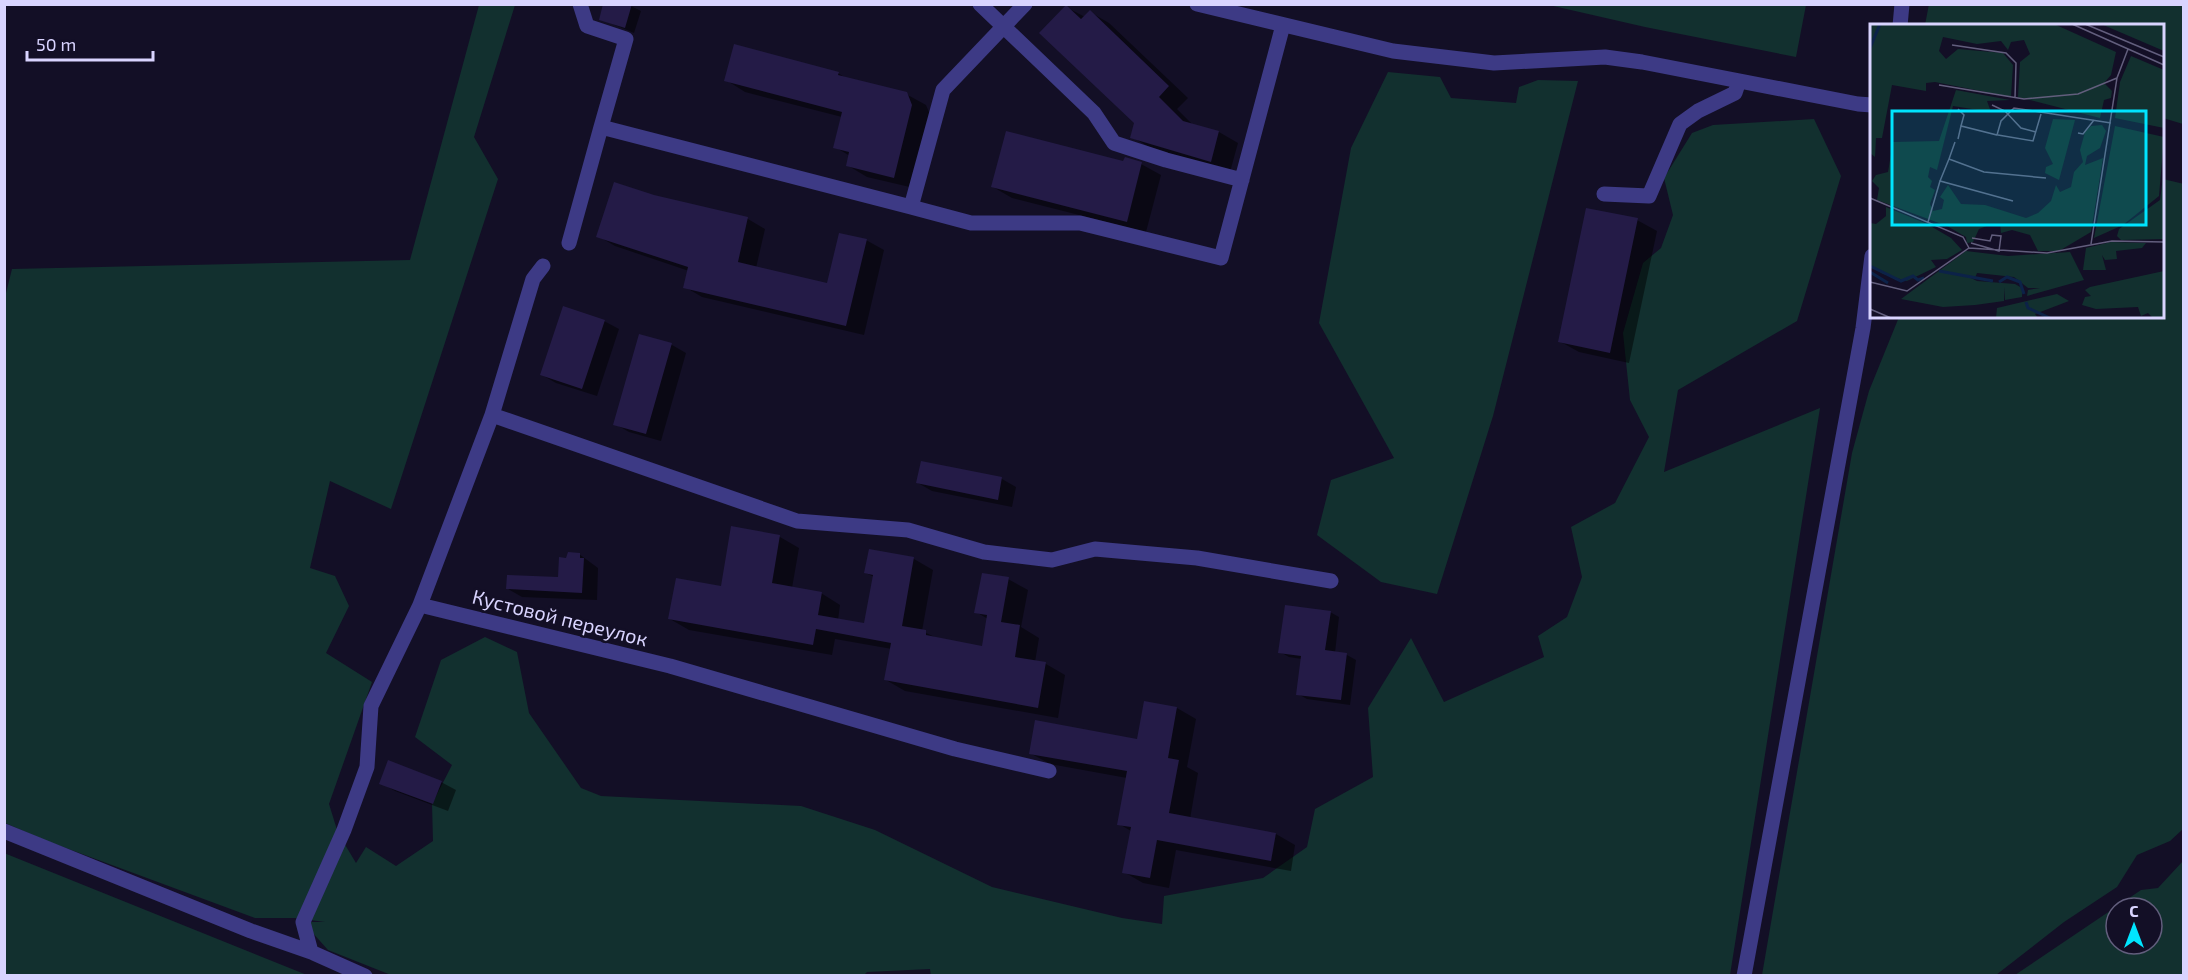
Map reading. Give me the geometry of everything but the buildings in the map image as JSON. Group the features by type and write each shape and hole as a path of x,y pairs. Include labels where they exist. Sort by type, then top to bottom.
{"street":[{"path":"568,243 626,39 587,26 580,4"},
{"path":"980,4 1094,113 1114,143 1166,160 1242,180"},
{"path":"911,207 944,90 1025,4"},
{"path":"1197,4 1393,51 1494,63 1605,57 1870,105"},
{"path":"1900,24 1902,4"},
{"path":"601,127 971,222 1080,223 1221,258 1283,25"},
{"path":"1604,194 1649,196 1680,124 1698,111 1735,93 1739,81"},
{"path":"311,952 303,922 344,830 367,767 371,706 420,605 492,415 533,279 543,266"},
{"path":"1744,975 1863,328 1870,272"},
{"path":"492,415 798,521 908,530 984,552 1052,560 1095,549 1197,558 1331,581"},
{"name":"Кустовой переулок","path":"420,605 670,666 955,749 1049,771"},
{"path":"4,831 365,975"}],"green space":[{"path":"1806,4 1796,57 1549,5"},
{"path":"1929,4 2183,5 2183,124 2164,118 2164,24 1925,24"},
{"path":"479,5 515,5 474,137 498,179 391,509 330,481 310,568 335,576 349,606 326,653 372,682 329,804 338,833 356,863 366,847 396,866 433,841 432,804 452,765 415,737 441,660 485,637 517,652 529,713 581,788 601,796 801,806 875,830 992,887 1122,918 1162,924 1164,896 1263,878 1307,847 1315,809 1373,777 1368,708 1411,638 1444,702 1544,657 1538,636 1567,617 1582,577 1571,527 1615,503 1649,437 1630,400 1623,333 1643,263 1661,248 1673,215 1664,178 1692,133 1713,125 1814,119 1841,176 1797,321 1678,390 1664,472 1820,408 1730,975 931,976 930,969 867,972 863,976 391,975 328,950 303,922 325,922 295,918 255,918 47,841 5,823 4,301 12,269 410,260"},
{"path":"1388,72 1440,77 1451,98 1516,103 1519,87 1538,80 1578,81 1493,416 1437,594 1381,582 1317,535 1331,480 1394,458 1319,323 1351,148"},
{"path":"2164,179 2184,184 2183,829 2170,841 2137,855 2117,887 2064,922 1996,975 1762,975 1852,453 1869,391 1899,318 2164,318"},
{"path":"4,853 302,973 307,975 5,975"},
{"path":"2183,861 2183,975 2015,975 2104,915 2104,956 2164,956 2164,896 2132,896 2141,890 2158,888"}]}
